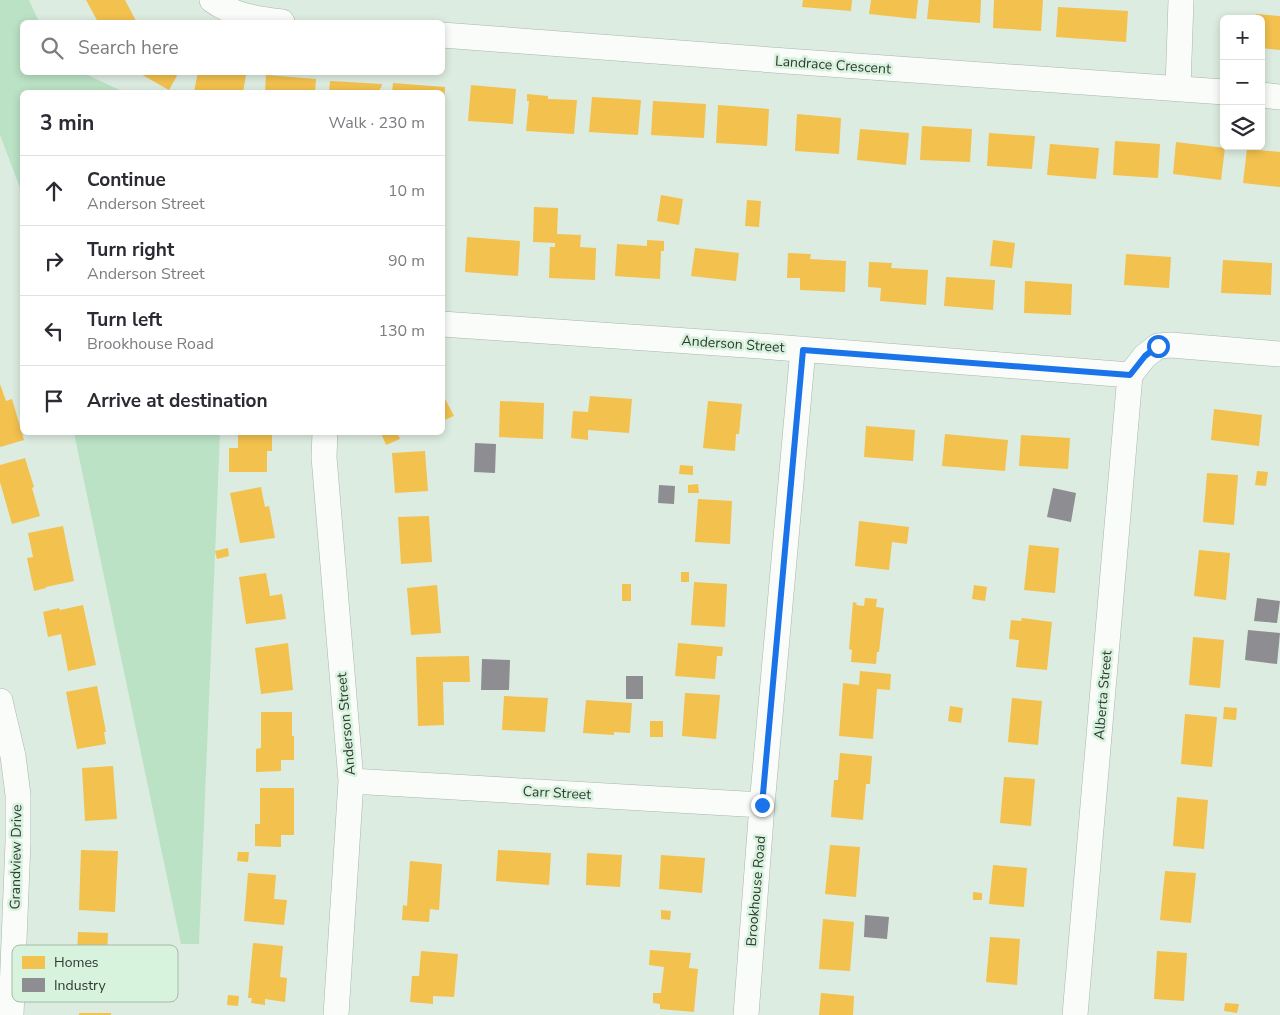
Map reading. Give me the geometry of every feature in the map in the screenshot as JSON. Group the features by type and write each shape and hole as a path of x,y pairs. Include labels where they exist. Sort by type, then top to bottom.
{"street":[{"path":"212,0 221,7 250,18 266,20"},
{"path":"1178,88 1181,0"},
{"name":"Landrace Crescent","path":"445,35 1220,92"},
{"path":"1265,95 1280,97"},
{"name":"Anderson Street","path":"445,324 1130,375"},
{"path":"1130,375 1145,356 1158,346 1171,345 1280,354"},
{"name":"Brookhouse Road","path":"746,1015 762,805 803,350"},
{"name":"Alberta Street","path":"1075,1015 1130,375"},
{"name":"Anderson Street","path":"325,435 324,457 351,781 336,1015"},
{"name":"Grandview Drive","path":"0,701 13,756 18,796 14,945"},
{"name":"Carr Street","path":"351,781 762,805"},
{"name":"Grandview Drive","path":"11,1015 12,990"}],"green space":[{"path":"0,0 29,0 38,20 20,20 20,75 87,75 120,90 20,90 20,188 0,135"},
{"path":"74,435 220,435 199,944 181,944"}],"building: Homes":[{"path":"86,0 125,0 135,20 97,20"},
{"path":"803,0 852,0 851,11 802,7"},
{"path":"871,0 918,0 916,19 869,14"},
{"path":"929,0 981,0 980,23 927,19"},
{"path":"994,0 1043,0 1041,31 993,28"},
{"path":"1058,7 1128,11 1126,42 1056,37"},
{"path":"1256,14 1280,16 1280,50 1265,48 1265,15"},
{"path":"142,75 177,75 169,90"},
{"path":"197,75 246,75 243,90 194,90"},
{"path":"266,75 316,79 315,90 265,90"},
{"path":"330,81 382,84 380,90 329,90"},
{"path":"393,83 445,87 445,90 392,90"},
{"path":"471,85 516,89 513,124 468,121"},
{"path":"527,94 548,96 548,99 577,100 574,134 526,131 529,101 527,101"},
{"path":"592,97 641,100 638,135 589,132"},
{"path":"653,101 706,104 704,138 651,135"},
{"path":"718,105 769,109 767,146 716,143"},
{"path":"797,114 841,118 839,154 795,151"},
{"path":"922,126 972,129 970,162 920,160"},
{"path":"860,129 909,133 906,165 857,160"},
{"path":"989,133 1035,136 1032,169 987,166"},
{"path":"1115,141 1160,144 1158,178 1113,175"},
{"path":"1176,142 1220,147 1220,150 1225,150 1221,180 1173,174"},
{"path":"1050,144 1099,148 1096,179 1047,175"},
{"path":"1247,150 1280,152 1280,187 1243,183"},
{"path":"661,195 683,199 679,225 657,221"},
{"path":"747,200 761,201 759,227 745,226"},
{"path":"534,207 558,208 557,234 581,235 580,247 596,248 595,280 549,278 550,247 555,247 555,243 533,242"},
{"path":"467,237 520,241 518,276 465,272"},
{"path":"647,240 664,241 664,251 661,251 660,279 615,276 617,244 647,246"},
{"path":"993,240 1015,243 1012,268 990,266"},
{"path":"695,248 739,253 736,281 691,276"},
{"path":"788,253 811,254 810,259 846,261 845,292 800,290 800,278 787,278"},
{"path":"1126,254 1171,257 1169,288 1124,285"},
{"path":"1223,260 1272,263 1271,295 1221,293"},
{"path":"869,262 892,263 891,268 928,270 926,305 880,301 881,288 868,287"},
{"path":"946,277 995,280 993,310 944,306"},
{"path":"1025,281 1072,284 1071,315 1024,313"},
{"path":"0,384 6,401 12,399 20,426 20,435 23,435 24,440 0,447"},
{"path":"590,396 632,399 629,433 588,430 588,440 571,438 573,411 588,412"},
{"path":"445,399 454,416 445,420"},
{"path":"500,401 544,403 543,439 499,437"},
{"path":"708,401 742,404 739,434 736,434 735,451 703,448"},
{"path":"1214,409 1262,415 1259,446 1211,440"},
{"path":"866,426 915,430 913,461 864,457"},
{"path":"945,434 1008,440 1005,471 942,466"},
{"path":"238,435 272,435 272,451 267,451 267,472 229,472 229,448 238,448"},
{"path":"382,435 398,435 400,439 386,445"},
{"path":"1021,435 1070,438 1068,469 1019,466"},
{"path":"425,451 428,491 395,493 392,453"},
{"path":"25,458 40,516 12,524 0,482 0,465"},
{"path":"680,465 693,466 693,475 679,474"},
{"path":"1257,471 1268,472 1266,486 1255,485"},
{"path":"1207,473 1238,475 1234,525 1203,522"},
{"path":"698,484 699,493 688,493 688,485"},
{"path":"261,487 265,507 269,506 275,538 240,543 230,493"},
{"path":"698,499 732,501 730,544 695,542"},
{"path":"429,516 432,562 401,564 398,517"},
{"path":"859,521 909,527 907,544 892,542 889,570 855,566"},
{"path":"63,526 74,581 34,591 27,558 33,557 28,533"},
{"path":"1029,545 1059,548 1055,593 1024,590"},
{"path":"228,548 229,556 217,559 215,551"},
{"path":"1199,550 1230,553 1226,600 1194,596"},
{"path":"681,572 689,572 689,582 681,582"},
{"path":"266,573 270,596 282,594 286,619 246,624 239,577"},
{"path":"694,582 727,584 725,627 691,625"},
{"path":"622,584 631,584 631,601 622,601"},
{"path":"437,585 441,633 411,635 407,588"},
{"path":"974,585 987,587 985,601 972,599"},
{"path":"865,598 877,599 876,607 884,608 876,664 851,662 852,650 849,649 853,602 857,603 856,605 864,606"},
{"path":"83,605 96,665 68,671 61,634 48,637 43,612"},
{"path":"1022,618 1052,622 1047,670 1016,667 1019,640 1009,639 1011,620 1021,621"},
{"path":"1193,637 1224,640 1220,688 1189,685"},
{"path":"288,643 293,690 261,694 255,648"},
{"path":"678,643 723,647 722,656 717,656 715,679 675,676"},
{"path":"469,656 470,682 443,682 444,725 418,726 416,657"},
{"path":"860,671 891,674 890,690 877,689 873,739 839,736 843,683 859,685"},
{"path":"97,686 106,732 104,732 106,744 77,749 66,692"},
{"path":"685,693 720,695 716,739 682,736"},
{"path":"504,696 548,698 545,732 502,730"},
{"path":"1012,698 1042,701 1038,745 1008,742"},
{"path":"586,700 632,703 630,733 614,732 614,735 583,733"},
{"path":"950,706 963,708 961,723 948,721"},
{"path":"1224,707 1237,708 1236,720 1223,719"},
{"path":"261,712 292,712 294,760 281,760 281,771 256,772 256,749 261,748"},
{"path":"1185,714 1217,717 1212,767 1181,764"},
{"path":"650,721 663,721 663,737 650,737"},
{"path":"840,753 872,756 870,784 866,784 863,820 831,817 834,780 838,780"},
{"path":"113,766 117,819 85,821 82,768"},
{"path":"1004,777 1035,779 1031,826 1000,823"},
{"path":"260,788 294,788 294,835 281,835 281,847 255,846 255,824 260,824"},
{"path":"1177,797 1208,800 1204,849 1173,846"},
{"path":"830,845 860,847 856,897 825,894"},
{"path":"81,850 118,851 115,912 79,910"},
{"path":"498,850 551,853 549,885 496,881"},
{"path":"238,852 249,852 248,862 237,861"},
{"path":"587,853 622,855 620,887 586,885"},
{"path":"661,855 705,858 702,893 659,889"},
{"path":"410,861 442,864 439,910 430,909 429,922 402,920 403,905 407,906"},
{"path":"993,865 1027,868 1024,907 989,904"},
{"path":"1165,871 1196,873 1191,923 1160,920"},
{"path":"248,873 276,875 274,899 287,900 284,925 244,921"},
{"path":"973,892 982,893 982,900 973,900"},
{"path":"661,910 671,911 670,920 661,919"},
{"path":"823,919 854,922 850,971 819,969"},
{"path":"78,932 108,933 108,945 77,945"},
{"path":"990,937 1020,939 1017,985 986,982"},
{"path":"253,943 283,946 280,977 287,978 285,1002 265,999 265,1005 251,1003 252,998 248,998"},
{"path":"650,950 691,953 689,968 698,969 694,1012 660,1009 660,1004 653,1003 653,993 661,993 664,967 649,965"},
{"path":"421,951 458,954 454,997 433,996 433,1004 410,1002 412,976 419,976"},
{"path":"1157,951 1187,953 1184,1001 1154,999"},
{"path":"821,993 854,996 853,1015 819,1015"},
{"path":"228,995 239,996 238,1006 227,1005"},
{"path":"1225,1003 1239,1004 1237,1013 1224,1011"},
{"path":"79,1013 111,1013 111,1015 79,1015"}],"building: Industry":[{"path":"475,443 496,444 495,473 474,472"},
{"path":"659,485 675,486 674,504 658,503"},
{"path":"1053,488 1076,493 1071,522 1047,517"},
{"path":"1257,598 1280,601 1277,623 1254,621"},
{"path":"1248,630 1280,633 1277,664 1245,660"},
{"path":"482,659 510,660 509,690 481,690"},
{"path":"626,676 643,676 643,699 626,699"},
{"path":"865,915 889,917 887,939 864,937"}],"route":[{"path":"762,805 803,350 1130,375 1145,356 1158,346"}]}
